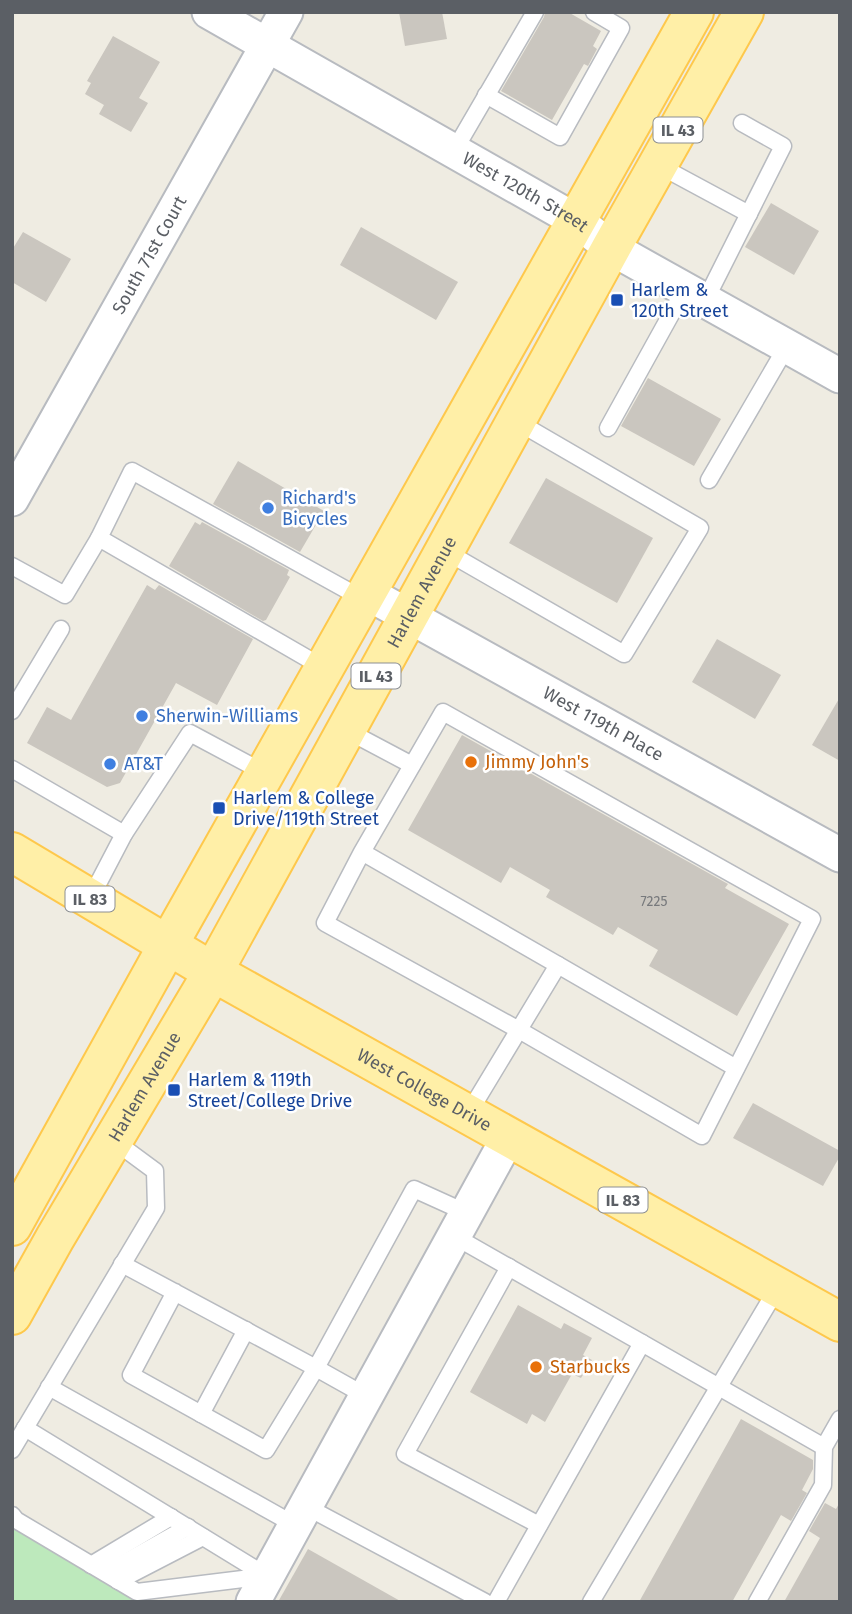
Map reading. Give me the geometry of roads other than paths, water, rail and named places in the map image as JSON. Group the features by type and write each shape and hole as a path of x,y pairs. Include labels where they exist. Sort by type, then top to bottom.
{"main road":[{"name":"IL 43","path":"12,1226 694,12"},
{"name":"Harlem Avenue","path":"12,1315 61,1227 213,972 611,248 744,12"},
{"name":"West College Drive","path":"12,852 213,972 840,1322"}],"street":[{"name":"West 120th Street","path":"209,12 577,221 611,248 840,376"},
{"name":"South 71st Court","path":"12,499 286,12"},
{"name":"West 119th Place","path":"365,596 409,616 840,855"},
{"path":"260,1589 509,1136"}],"lane":[{"path":"454,151 536,12"},
{"path":"486,95 560,137 621,28 594,12"},
{"path":"608,428 749,214 783,146 742,123"},
{"path":"658,165 749,214"},
{"path":"709,480 787,346"},
{"path":"445,551 624,654 700,528 516,421"},
{"path":"12,566 65,595 99,538 132,471 365,596"},
{"path":"99,538 324,668"},
{"path":"12,711 61,629"},
{"path":"443,712 812,919 702,1136 519,1030 325,923 362,852 443,712"},
{"path":"346,730 412,765"},
{"path":"90,899 124,834 190,733 265,773"},
{"path":"12,769 124,834"},
{"path":"362,852 736,1068"},
{"path":"468,1114 558,965"},
{"path":"12,1450 156,1208 155,1171 113,1140"},
{"path":"175,1292 131,1375 266,1450 316,1368 414,1189 460,1224 509,1267 824,1447"},
{"path":"122,1264 366,1396"},
{"path":"509,1267 405,1454 539,1525"},
{"path":"591,1602 778,1287"},
{"path":"201,1414 246,1330"},
{"path":"496,1602 642,1343"},
{"path":"49,1387 300,1516 485,1602"},
{"path":"757,1602 823,1485 824,1447 840,1419"},
{"path":"25,1428 203,1537 260,1589"},
{"path":"105,1573 171,1517"},
{"path":"14,1518 137,1592 260,1589"},
{"path":"105,1573 188,1527"},
{"path":"105,1573 203,1537"}],"place":[{"name":"Harlem & 120th Street","path":"617,300"},
{"name":"Richard's Bicycles","path":"268,508"},
{"name":"Sherwin-Williams","path":"142,716"},
{"name":"Jimmy John's","path":"471,762"},
{"name":"AT&T","path":"110,764"},
{"name":"Harlem & College Drive/119th Street","path":"219,808"},
{"name":"Harlem & 119th Street/College Drive","path":"174,1090"},
{"name":"Starbucks","path":"536,1367"}]}
